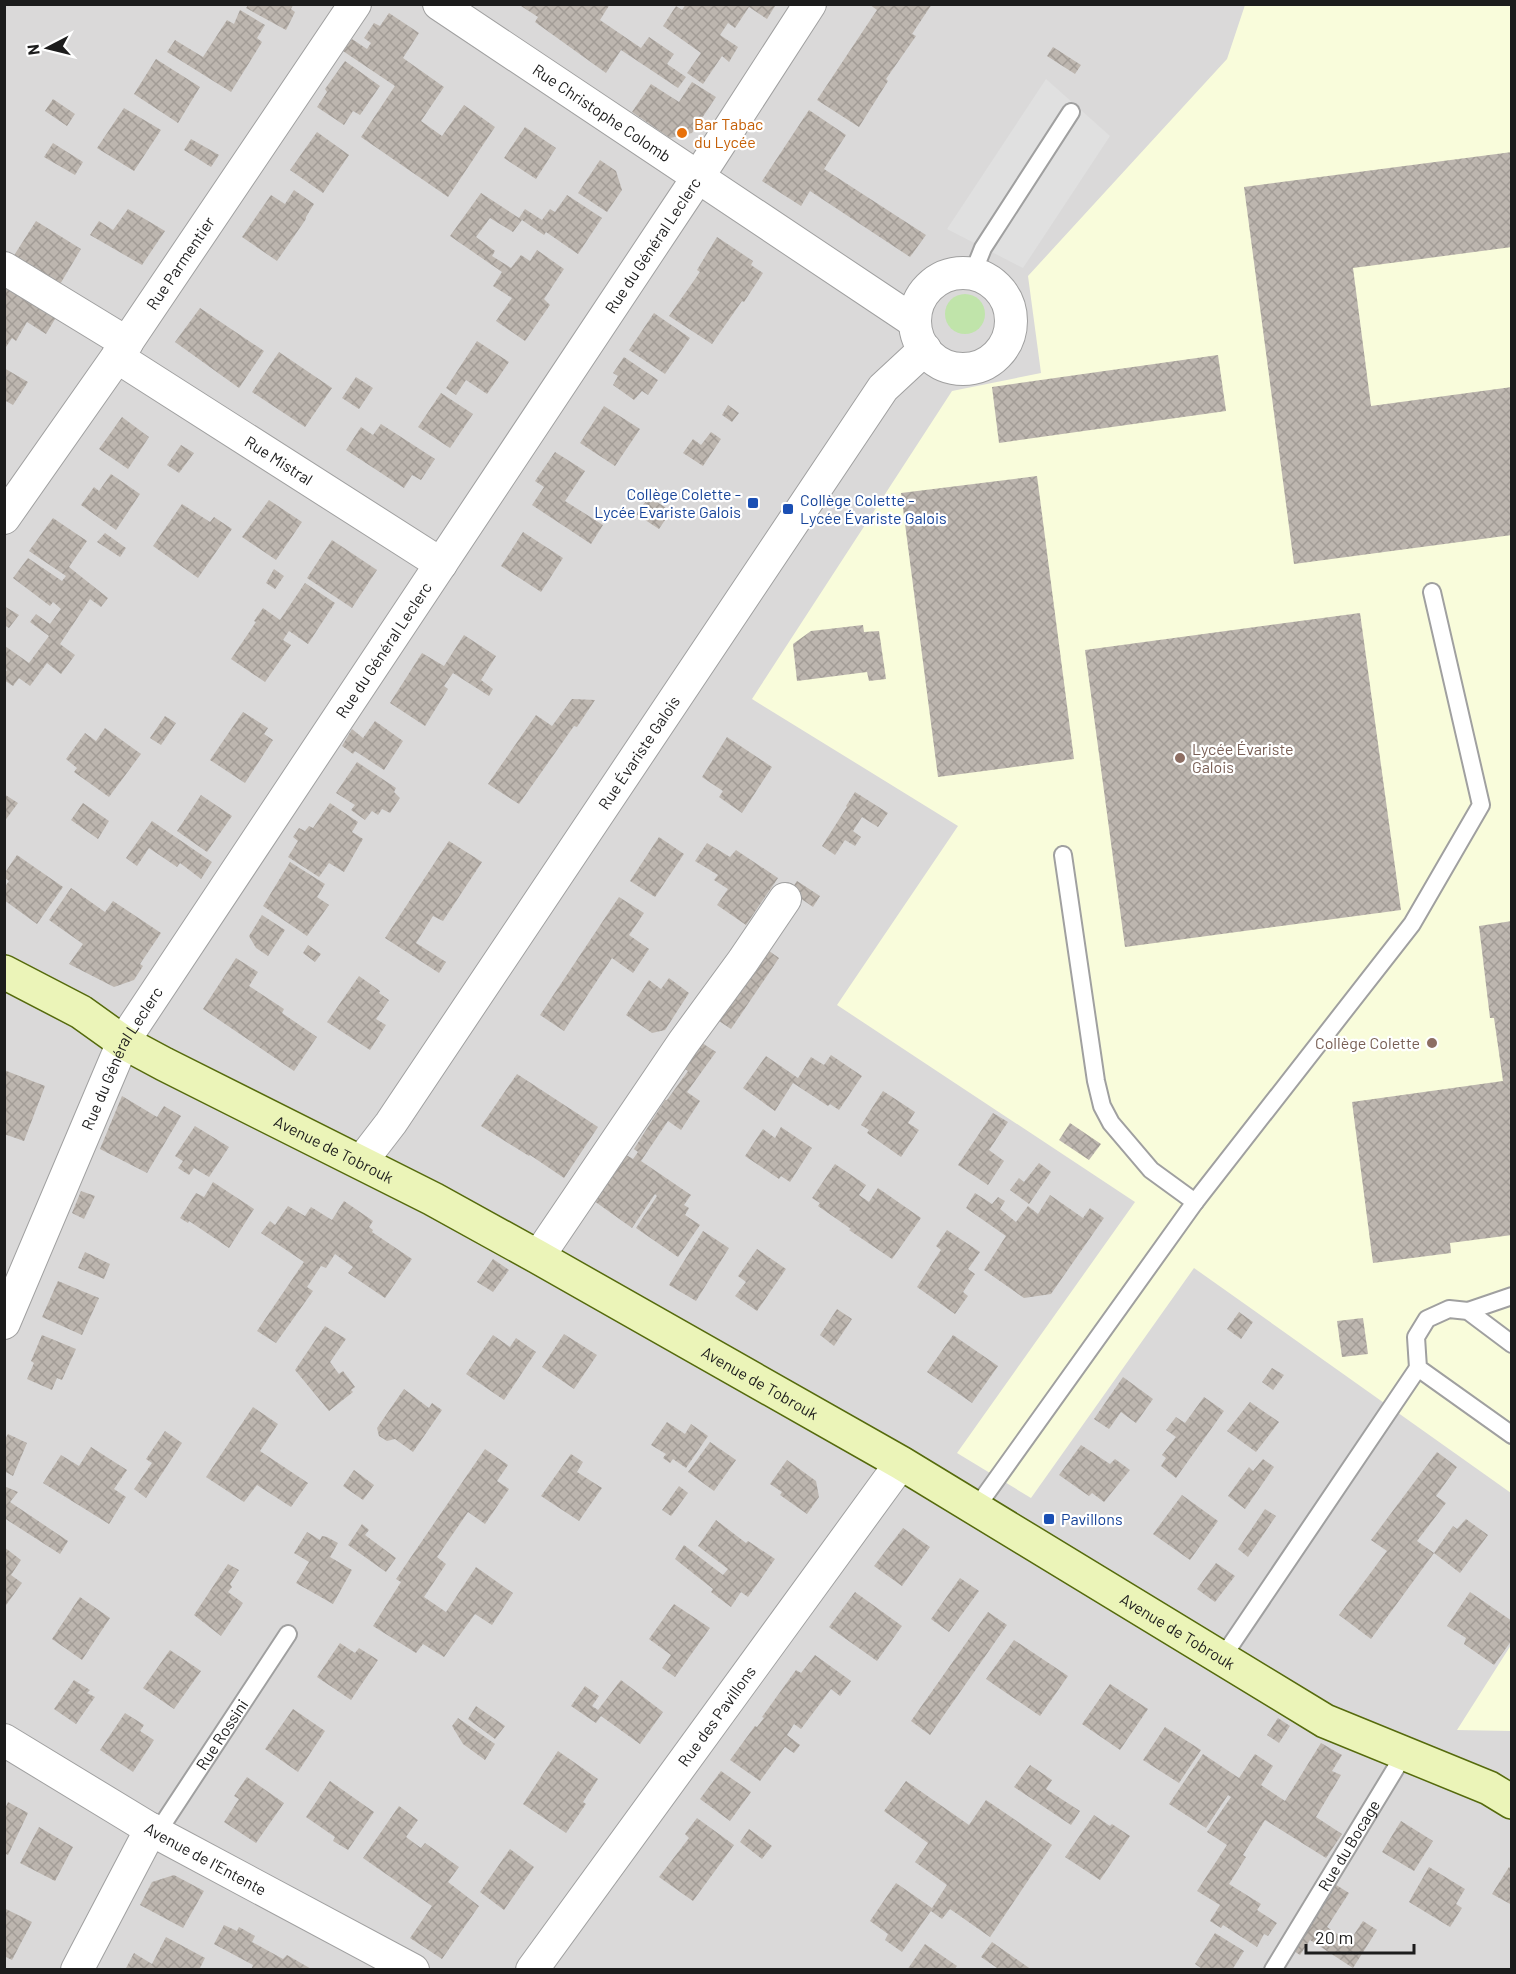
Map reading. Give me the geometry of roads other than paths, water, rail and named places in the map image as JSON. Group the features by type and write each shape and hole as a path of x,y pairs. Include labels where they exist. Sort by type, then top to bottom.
{"street":[{"name":"Rue Parmentier","path":"4,518 122,350 355,4"},
{"name":"Rue Christophe Colomb","path":"439,4 698,177 920,335"},
{"name":"Rue du Général Leclerc","path":"4,1323 123,1042 698,177 810,4"},
{"name":"Rue Mistral","path":"4,268 441,564"},
{"path":"973,273 987,279 999,289 1007,302 1010,317 1009,332 1003,346 993,358 980,366 964,369 949,367 936,360 920,335 917,308 923,294 932,283 945,276 973,273"},
{"name":"Rue Évariste Galois","path":"361,1162 398,1113 920,335"},
{"path":"538,1257 682,1043 743,961 785,899"},
{"name":"Avenue de Tobrouk","path":"4,972 81,1012 123,1042 433,1198 538,1257 901,1463 1326,1721 1510,1797"},
{"name":"Rue des Pavillons","path":"532,1970 901,1463"},
{"name":"Avenue de l'Entente","path":"4,1740 154,1831 413,1970"},
{"path":"77,1970 154,1831"}],"lane":[{"path":"973,273 983,248 1071,112"},
{"path":"976,1508 1195,1202 1413,924 1481,805 1432,592"},
{"path":"1063,855 1096,1081 1102,1106 1111,1123 1151,1170 1195,1202"},
{"path":"1222,1658 1418,1368 1416,1337 1427,1319 1449,1308 1468,1311 1512,1296"},
{"path":"1468,1311 1512,1344"},
{"path":"1418,1368 1512,1435"},
{"name":"Rue Rossini","path":"154,1831 288,1634"},
{"name":"Rue du Bocage","path":"1273,1970 1405,1753"}],"place":[{"name":"Bar Tabac du Lycée","path":"682,133"},
{"name":"Collège Colette - Lycée Evariste Galois","path":"753,503"},
{"name":"Collège Colette - Lycée Évariste Galois","path":"788,509"},
{"name":"Lycée Évariste Galois","path":"1180,758"},
{"name":"Collège Colette","path":"1432,1043"},
{"name":"Pavillons","path":"1049,1519"}]}
